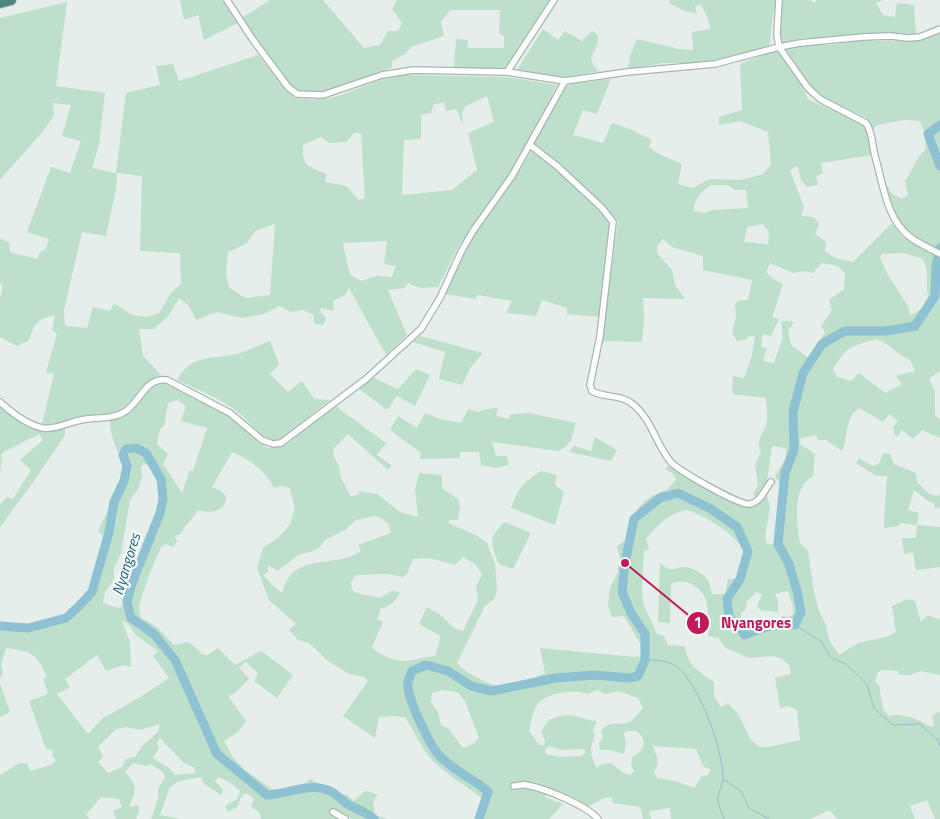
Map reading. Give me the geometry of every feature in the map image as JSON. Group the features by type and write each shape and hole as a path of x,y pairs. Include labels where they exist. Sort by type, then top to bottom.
{"highway":[{"path":"0,3 10,0"}],"street":[{"path":"227,0 253,40 288,87 297,94 323,95 382,75 413,70 507,72 565,82 627,72 715,64 800,43 863,37 920,37 940,29"},
{"path":"507,72 554,0"},
{"path":"779,0 777,34 779,47 813,94 866,123 870,129 874,153 892,216 910,237 938,252"},
{"path":"0,402 10,411 35,425 42,428 54,428 80,420 119,414 129,408 153,382 160,379 167,380 230,413 262,440 273,444 281,444 366,379 421,329 437,303 473,231 512,176 565,82"},
{"path":"530,145 557,166 602,208 613,222 600,336 590,385 592,391 596,394 618,396 634,404 647,420 674,466 731,499 747,505 756,502 771,482"},
{"path":"514,786 523,784 542,790 584,808 598,819"},
{"path":"333,812 345,819"}],"green space":[{"path":"180,0 222,0 238,23 204,40 198,15 184,20"},
{"path":"270,0 323,0 364,48 380,45 388,31 398,31 402,23 392,9 397,0 552,0 506,71 454,69 456,39 468,40 467,48 504,48 504,36 499,33 500,10 450,10 441,22 444,36 411,47 405,54 392,61 392,68 342,87 315,92 303,91 292,87 255,41 242,18"},
{"path":"670,0 775,0 769,47 738,56 698,63 662,63 628,69 630,56 637,39 679,49 693,50 692,32 711,29 700,4 695,7 697,14 685,11 669,3"},
{"path":"782,0 810,0 814,3 817,0 883,0 876,3 883,15 895,17 897,3 914,5 916,34 896,33 818,39 803,38 783,43 780,36"},
{"path":"67,2 56,86 105,93 99,145 92,168 116,173 126,93 160,85 156,66 173,64 179,81 258,55 294,98 308,99 342,95 382,79 404,75 506,77 557,85 517,165 458,247 438,287 420,288 408,283 404,288 388,290 407,335 386,355 349,288 345,295 333,301 334,311 321,308 320,312 326,318 323,325 314,324 314,315 303,310 291,312 279,306 264,314 242,318 217,312 196,320 189,306 179,298 169,315 154,329 139,329 143,356 161,375 150,380 119,411 108,414 86,415 52,424 42,424 54,374 46,372 57,334 52,330 55,315 40,320 29,340 17,346 0,337 0,297 2,284 0,284 0,238 9,243 10,252 37,259 40,252 46,249 49,239 27,232 51,167 70,173 81,141 62,136 71,105 53,103 54,115 44,130 0,180 0,18","holes":["487,96 494,122 468,133 477,170 452,190 402,195 404,140 421,139 421,115 431,113 433,105 444,102 446,111 456,109 463,125 462,112 466,106","354,133 361,133 365,198 359,200 346,186 325,182 327,174 308,165 304,158 303,145 321,137 329,143 346,142","117,173 142,176 140,251 180,253 181,284 171,293 159,313 147,317 132,315 114,303 110,311 93,307 87,328 65,326 64,310 82,232 106,236 116,189","275,224 270,295 245,298 229,287 226,273 228,252 246,244 255,231","387,241 384,264 396,266 392,277 376,276 362,281 350,275 343,243"]},
{"path":"543,29 558,40 565,31 582,41 592,31 598,35 597,45 591,57 593,65 599,71 565,77 517,70"},
{"path":"940,32 940,249 918,239 902,224 892,206 885,182 892,194 902,199 908,195 905,181 926,149 924,131 920,121 904,120 877,125 873,129 865,117 825,98 811,88 786,49 856,41 917,41"},
{"path":"773,51 779,52 800,82 808,99 859,123 868,131 872,155 821,163 823,173 816,176 818,185 807,187 801,180 798,166 790,170 804,207 801,216 814,217 819,224 815,234 826,242 825,251 835,258 853,262 892,223 903,237 940,257 940,371 929,379 935,391 935,415 940,420 940,438 922,430 913,439 902,430 897,437 893,427 898,421 889,414 883,422 859,408 854,412 849,422 842,451 826,440 818,440 816,435 801,438 800,444 815,454 813,477 806,482 798,497 797,517 800,543 808,551 819,611 826,625 829,640 839,655 858,643 886,637 896,632 892,606 908,599 915,601 921,622 928,615 940,620 940,675 920,671 911,675 899,675 898,671 884,670 878,672 875,682 879,685 883,709 889,716 905,716 932,727 934,725 932,716 940,712 940,819 935,819 927,800 910,806 915,819 838,819 829,810 811,819 671,819 670,808 649,811 651,819 643,819 640,807 613,803 612,797 604,798 587,807 525,781 512,785 511,789 530,788 546,794 545,797 563,804 549,819 476,819 483,799 433,761 406,718 396,716 379,717 375,738 343,716 368,681 364,677 349,674 328,661 309,643 298,640 289,630 296,624 269,600 257,568 263,548 279,537 290,524 295,509 290,488 281,486 274,488 262,471 232,452 212,487 220,490 226,496 224,506 212,512 198,510 180,534 175,536 177,542 173,547 166,544 161,547 139,605 140,617 157,627 174,645 189,642 202,654 208,655 218,648 235,665 261,651 293,675 277,698 254,681 258,673 246,662 239,667 249,679 235,693 228,696 246,721 238,732 224,741 232,756 245,770 272,789 283,790 306,783 310,779 338,793 348,795 354,801 365,791 378,794 373,802 375,815 387,819 352,819 332,809 340,819 261,819 259,812 251,807 254,799 247,793 242,795 237,807 228,812 225,806 237,799 240,791 231,783 219,777 215,781 223,790 221,795 204,784 201,777 179,781 170,787 160,815 180,819 151,819 159,796 158,788 165,778 163,772 150,764 145,766 133,763 125,772 135,788 129,807 139,805 136,819 116,819 113,811 122,807 119,799 101,797 86,815 90,819 0,819 0,775 20,763 27,763 30,771 51,765 56,760 52,756 53,750 46,749 29,701 48,693 43,679 47,677 40,662 32,655 27,652 6,648 1,665 3,672 0,679 0,623 25,624 50,621 73,610 82,601 89,590 105,542 104,536 98,531 118,489 122,472 122,465 111,433 110,420 121,418 129,413 145,392 157,384 167,383 226,413 267,448 285,446 334,405 386,443 377,455 391,465 390,469 387,469 348,434 334,448 333,455 339,466 341,478 351,497 359,494 359,491 377,494 400,512 418,517 415,490 419,473 442,475 442,488 459,500 460,508 458,520 450,520 448,523 476,535 487,543 495,564 497,588 495,598 485,606 457,663 473,675 495,685 511,686 545,673 540,648 635,657 642,656 641,645 624,616 612,617 608,606 610,588 617,574 620,559 617,546 626,540 634,514 643,503 667,489 676,480 673,474 665,469 668,466 743,507 749,508 759,504 761,499 767,495 770,507 765,537 767,544 775,544 782,484 775,476 785,459 786,448 772,446 767,481 756,497 753,495 758,485 755,465 761,452 759,440 767,422 766,398 734,395 732,389 733,376 744,378 752,355 755,336 749,336 745,340 737,341 732,333 736,317 735,304 739,300 748,300 752,280 703,270 703,256 672,247 663,239 657,246 657,253 672,270 675,285 685,299 643,298 644,321 642,342 601,341 618,221 557,162 533,144 566,87 571,84 611,79 597,114 583,110 573,135 603,143 612,123 632,130 652,140 649,147 659,154 682,164 678,184 693,188 709,179 741,180 763,174 771,164 768,132 740,121 719,125 719,117 742,110 740,64","holes":["711,185 728,185 735,190 746,190 748,208 712,210 704,213 693,211 701,193","763,224 769,232 768,244 744,242 747,227","904,253 923,259 927,273 928,297 921,309 910,316 909,308 888,275 880,258 882,254","770,263 793,273 804,271 813,273 822,263 838,266 845,274 844,289 829,300 832,310 821,326 825,332 809,358 791,345 788,330 792,326 793,321 781,321 783,337 774,363 763,361 767,348 761,347 763,334 771,336 779,319 772,317 783,284 773,279 766,272","877,339 910,360 915,371 896,376 902,384 885,393 859,373 851,381 837,377 833,369 846,351","177,400 186,406 181,421 207,428 193,471 190,470 182,493 163,464 168,454 157,444 160,429 164,426 168,403","145,464 152,468 155,475 158,503 151,533 126,589 124,604 119,608 103,603 105,592 114,579 114,568 121,553 130,500 138,489 142,477 141,466","686,510 702,516 721,527 737,541 742,548 744,558 738,579 728,579 725,594 712,594 707,579 696,570 685,567 669,569 660,563 658,622 670,623 671,584 686,582 696,587 704,595 707,603 708,636 718,638 726,648 749,658 772,656 782,659 789,665 791,674 775,678 780,708 788,706 797,710 800,740 768,747 759,747 751,740 738,714 728,703 721,707 714,696 714,682 692,664 686,653 685,646 668,645 664,636 657,634 644,606 642,591 644,551 649,549 646,539 668,517","375,516 386,522 391,533 358,545 361,551 346,558 299,568 286,582 282,593 263,575 268,572 268,565 278,571 295,557 319,548 325,540 345,530 356,520","463,557 475,564 482,574 476,587 478,600 463,631 454,628 442,616 427,607 419,624 440,636 435,656 405,661 385,656 372,647 383,622 377,619 381,608 392,603 400,592 392,591 379,598 355,592 352,590 351,582 356,575 387,574 403,577 407,574 413,559 429,558 455,565","788,591 793,614 788,617 782,616 778,621 774,622 758,622 745,626 740,622 741,613 746,609 747,601 756,592 762,594 757,606 760,610 778,612 778,601 775,594","122,621 128,624 136,635 158,651 153,656 169,678 103,718 88,734 57,694 70,687 65,679 97,655 106,671 124,665 131,667 130,642","442,690 457,692 465,701 479,738 473,744 463,748 448,728 441,725 438,712 431,702 432,693","597,690 605,694 618,691 638,698 643,708 631,721 605,727 601,731 603,737 599,743 600,750 624,754 626,743 624,734 626,731 637,731 644,741 644,745 641,751 633,756 631,764 634,772 630,775 622,772 611,763 602,764 597,768 591,752 595,735 593,730 597,721 573,715 554,718 548,721 541,732 545,740 544,745 539,745 529,731 536,707 545,698 567,692 588,694","160,724 158,732 142,746 135,757 126,759 122,767 108,773 98,762 103,756 98,747 116,729 127,727 140,730","160,738 184,763 195,768 195,773 175,775 169,768 153,758 159,748 157,742","548,746 562,750 583,749 586,752 582,756 559,757 546,754 545,751","653,746 696,749 704,767 711,769 708,775 701,777 694,788 675,781 658,778 654,773 657,759"]},
{"path":"532,151 554,167 608,217 611,223 599,317 567,314 567,308 542,300 536,316 506,313 512,301 478,295 475,299 445,294 473,236"},
{"path":"420,336 483,353 471,367 462,385 439,379 445,352 413,342"},
{"path":"270,341 279,364 270,374 288,392 302,381 314,399 330,400 278,441 260,433 229,406 177,380 189,365 196,361 237,354"},
{"path":"416,369 430,375 415,406 397,396 387,410 358,388 374,378 398,389"},
{"path":"0,406 36,430 45,432 65,428 65,435 0,527 0,505 7,497 13,499 31,470 20,460 43,440 39,434 2,453 0,477"},
{"path":"498,408 496,416 509,419 511,414 529,413 576,423 569,443 559,451 492,442 496,456 507,456 509,465 496,468 481,465 479,452 460,452 460,458 419,459 421,453 390,430 398,416 417,428 425,413 440,419 461,423 468,409 479,412"},
{"path":"595,437 617,450 611,461 569,452 574,446 591,451"},
{"path":"883,453 890,454 894,464 916,473 917,482 929,494 936,496 940,494 940,507 935,509 934,503 928,501 914,490 908,510 919,513 917,525 900,523 898,526 884,528 887,476 876,476 856,463 859,458 873,466 879,464"},
{"path":"541,471 557,475 555,485 564,492 555,525 511,508 522,486"},
{"path":"505,522 531,533 513,569 499,564 492,546 493,537"},
{"path":"917,525 940,527 940,567 916,570 913,552 904,554 902,538 916,538"},
{"path":"0,683 10,712 0,717"}],"waterway":[{"name":"Nyangores","path":"940,125 928,134 940,166"},
{"name":"Nyangores","path":"479,819 488,792 450,766 435,750 424,731 410,697 408,682 412,671 426,665 448,671 471,686 492,691 556,678 595,675 629,678 638,676 645,660 645,634 631,613 622,592 625,563 634,519 660,498 678,493 711,509 737,527 748,551 740,579 727,599 729,617 745,635 769,627 795,625 801,612 797,591 789,564 778,544 785,473 794,450 793,412 803,373 822,344 845,331 886,331 915,326 935,296 936,265 940,248"},
{"name":"Nyangores","path":"0,626 28,628 66,618 92,592 109,532 114,502 124,481 127,466 123,455 126,449 136,448 146,453 161,479 163,499 160,513 132,583 127,602 131,618 154,634 175,660 217,754 267,795 308,788 324,789 332,792 347,804 365,812 374,819"},
{"path":"795,625 822,642 830,657 846,664 867,684 874,708 893,725 920,724 938,740 940,746"},
{"path":"645,660 667,662 678,668 686,677 702,703 715,736 722,766 723,780 718,799 724,819"},
{"path":"724,780 741,791 749,808 769,819"}],"place":[{"name":"Nyangores","path":"625,563"}]}
